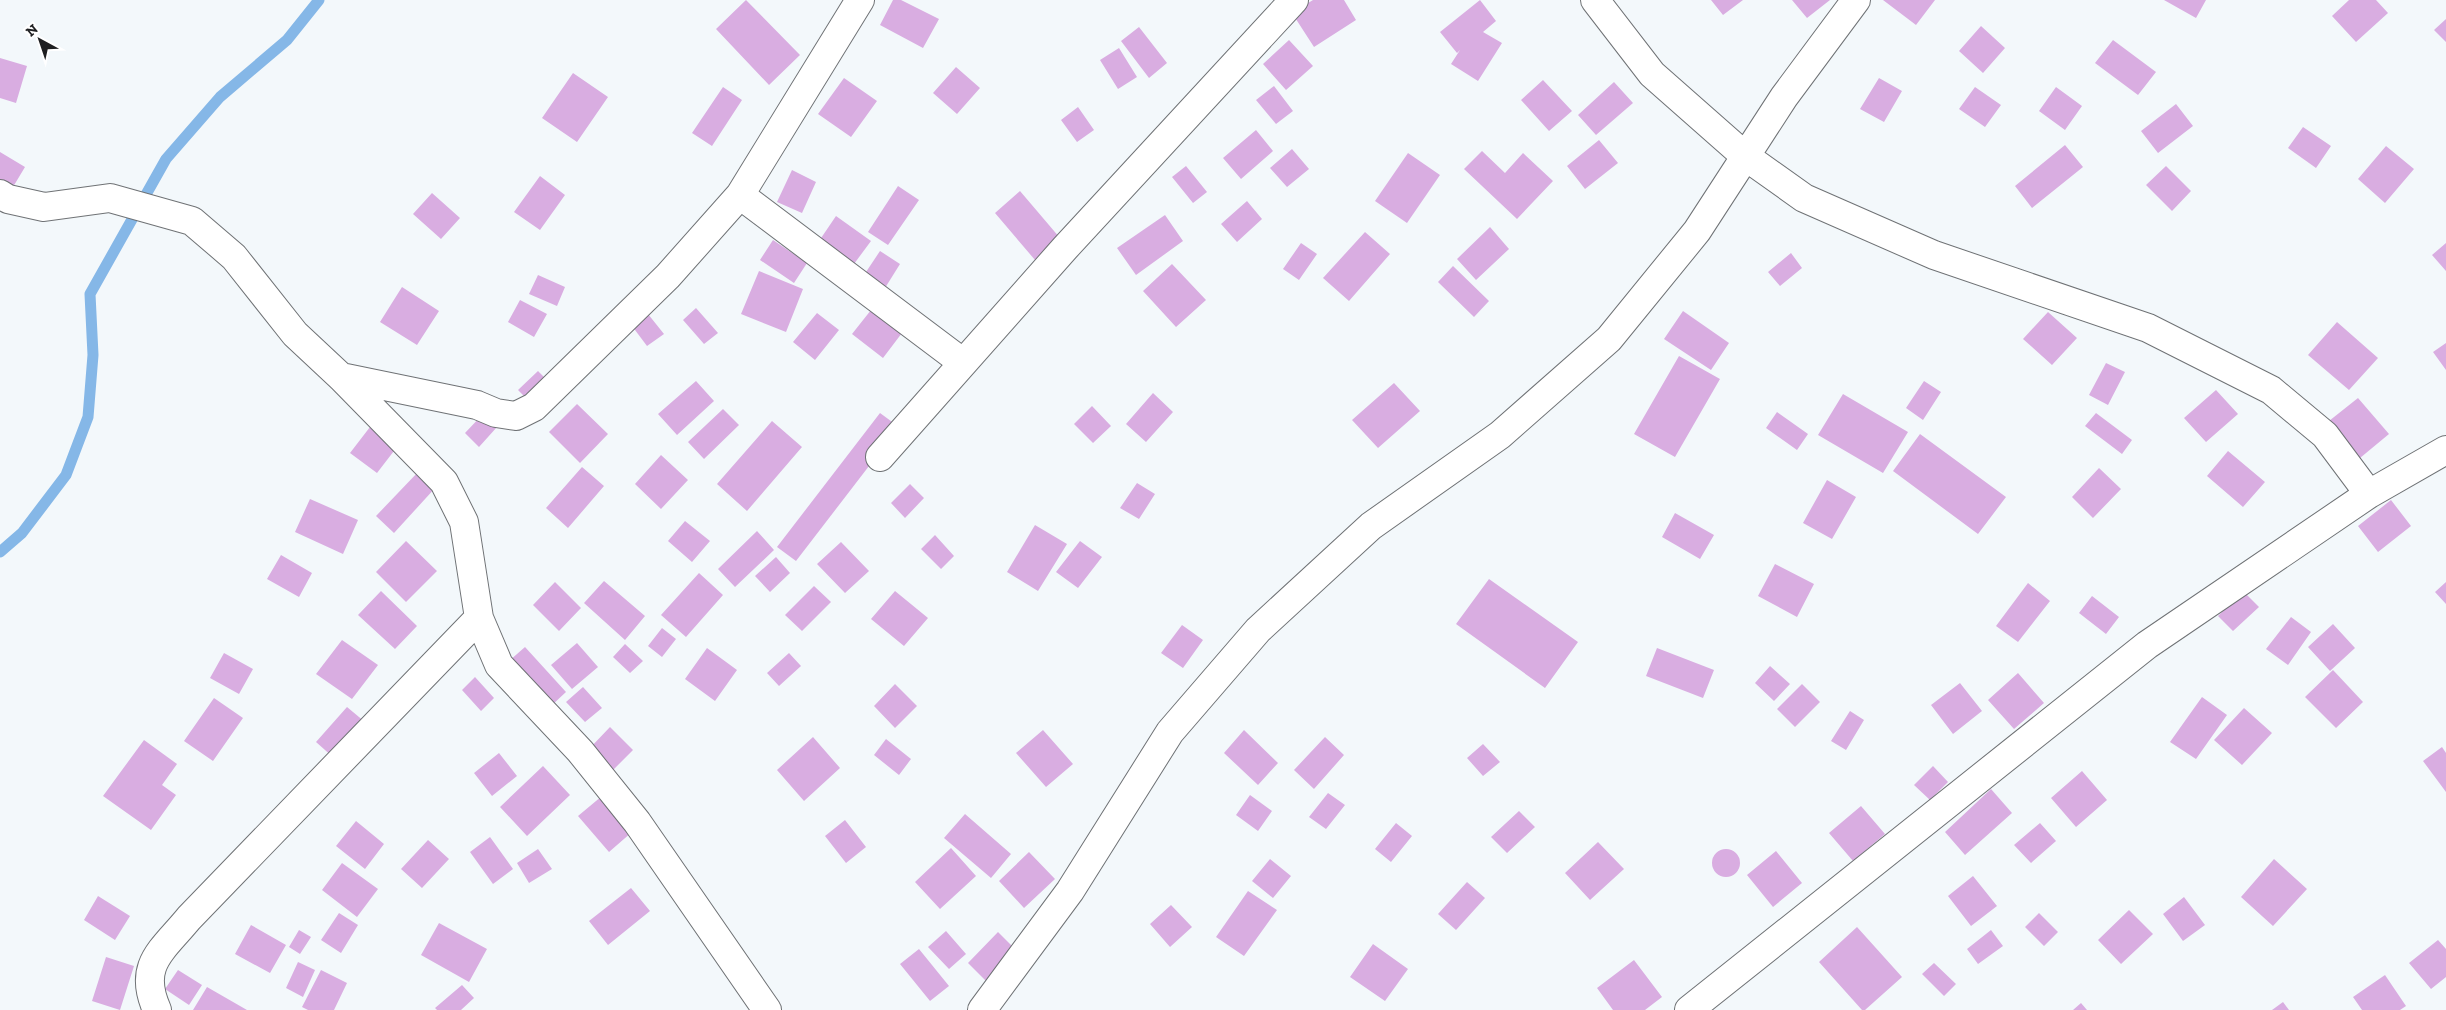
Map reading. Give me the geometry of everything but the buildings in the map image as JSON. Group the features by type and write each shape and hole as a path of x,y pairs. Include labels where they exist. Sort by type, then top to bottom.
{"street":[{"path":"342,377 477,405 496,413 516,416 534,407 668,276 740,195 860,0"},
{"path":"880,457 962,362 1294,0"},
{"path":"1594,0 1652,74 1746,156 1812,202 1934,255 2148,328 2272,390 2325,434 2369,494"},
{"path":"982,1010 1070,891 1170,732 1258,630 1371,526 1500,436 1609,339 1697,231 1784,97 1856,0"},
{"path":"0,194 8,199 44,207 110,198 192,221 234,257 295,334 342,377 444,482 464,522 479,618 499,665 580,751 636,822 767,1010"},
{"path":"740,195 962,362"},
{"path":"1689,1010 2147,645 2369,494 2446,450"},
{"path":"157,1010 148,981 154,960 189,918 479,618"}],"waterway":[{"path":"0,552 22,533 66,475 88,417 93,355 90,294 166,159 220,97 287,40 319,0"}]}
